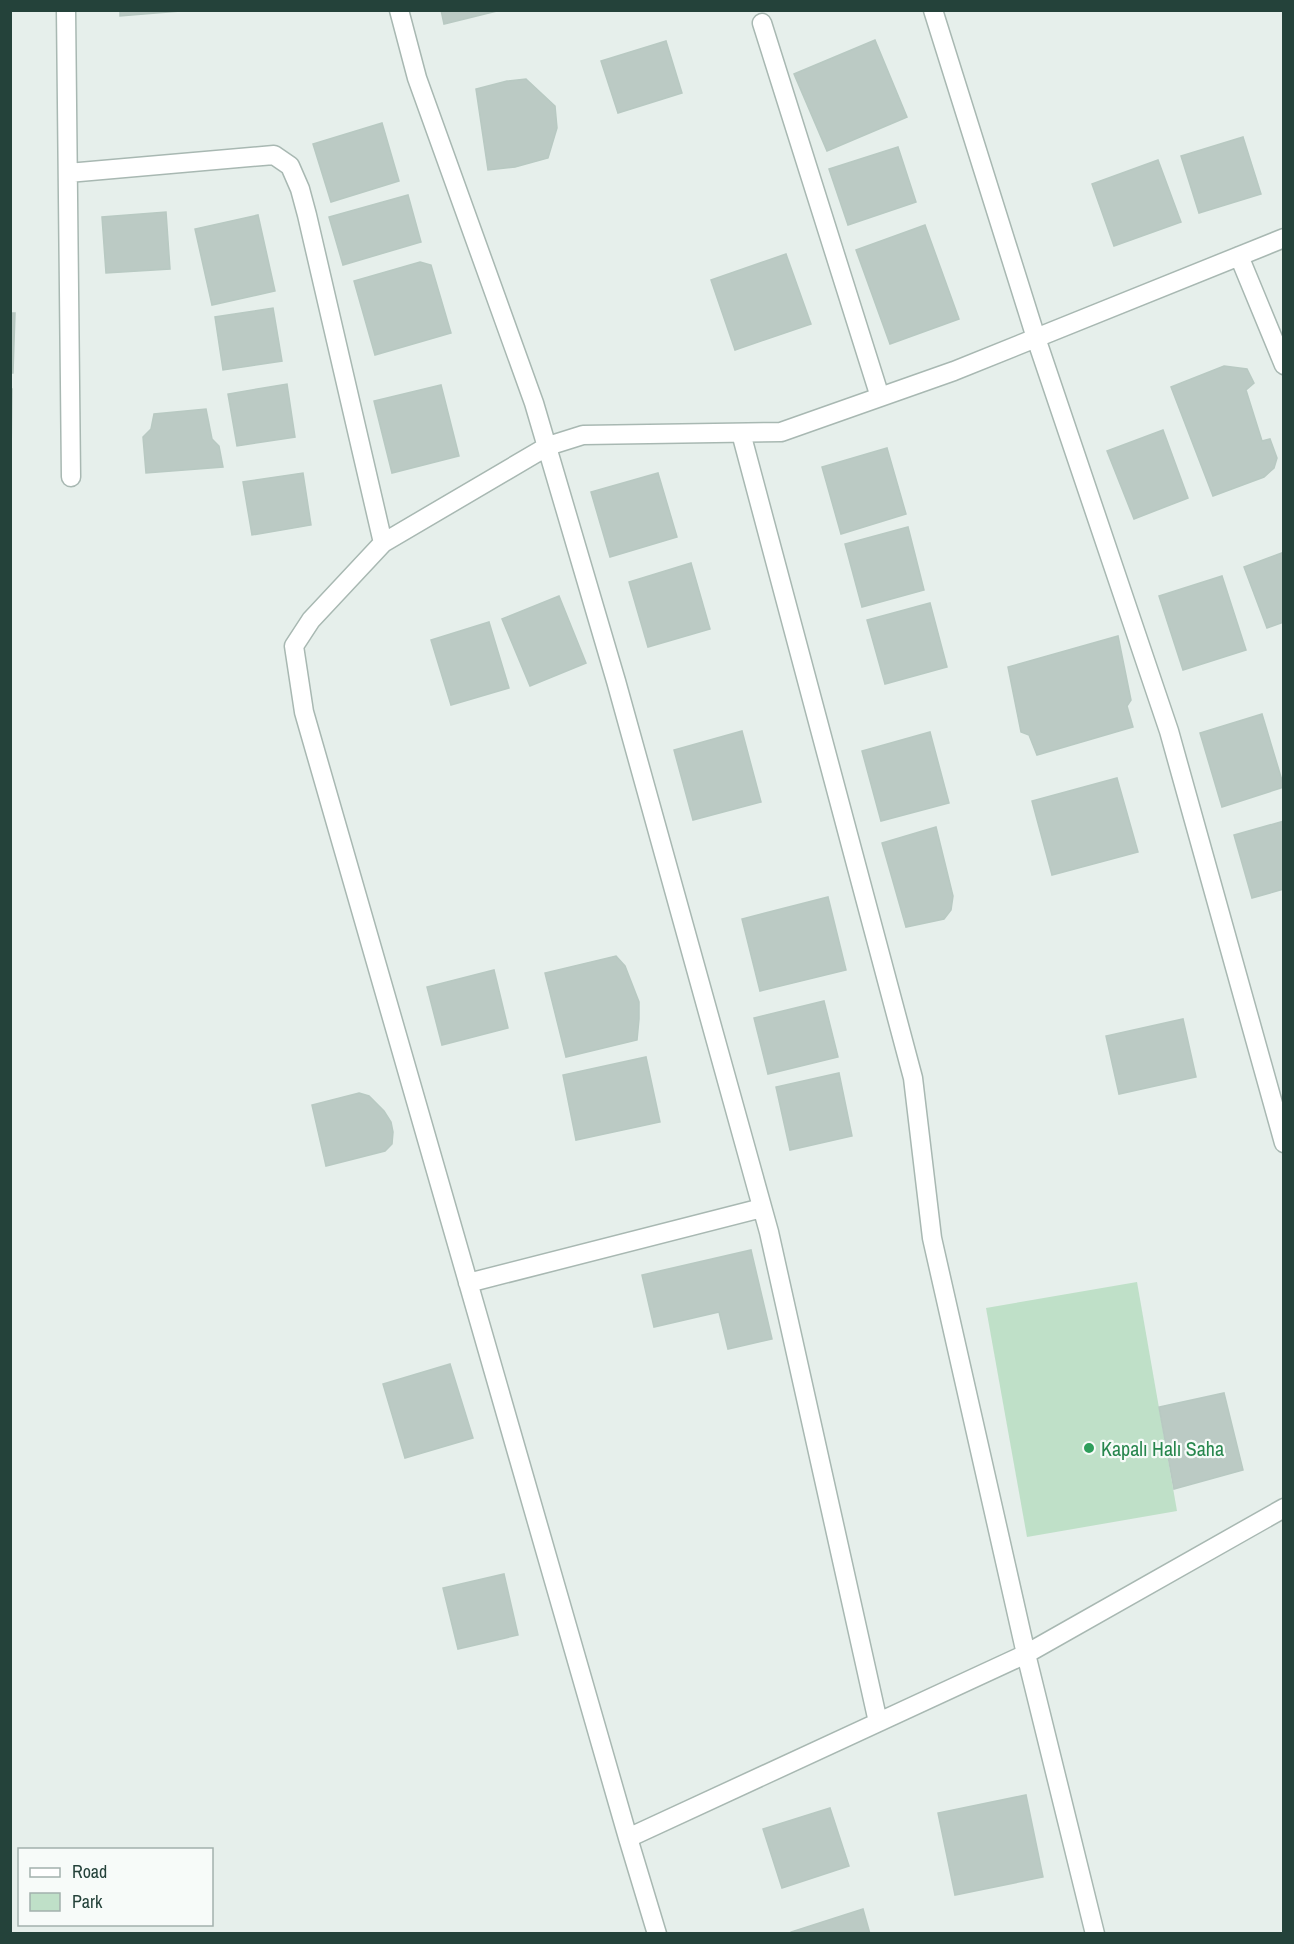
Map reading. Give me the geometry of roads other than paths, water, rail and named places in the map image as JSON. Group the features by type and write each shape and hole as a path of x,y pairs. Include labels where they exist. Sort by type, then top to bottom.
{"street":[{"path":"66,10 71,477"},
{"path":"399,10 417,78 531,393 616,681 769,1232 878,1722"},
{"path":"933,10 1036,338 1169,731 1284,1143"},
{"path":"762,23 880,397"},
{"path":"68,173 274,155 290,166 300,189 307,215 383,543"},
{"path":"657,1934 304,712 294,646 311,620 383,543 548,446 583,435 781,432 954,371 1284,238"},
{"path":"1239,256 1284,365"},
{"path":"741,433 913,1078 932,1238 1026,1654 1095,1934"},
{"path":"468,1283 762,1208"},
{"path":"628,1838 1026,1654 1284,1508"}],"place":[{"name":"Kapalı Halı Saha","path":"1089,1448"}]}
